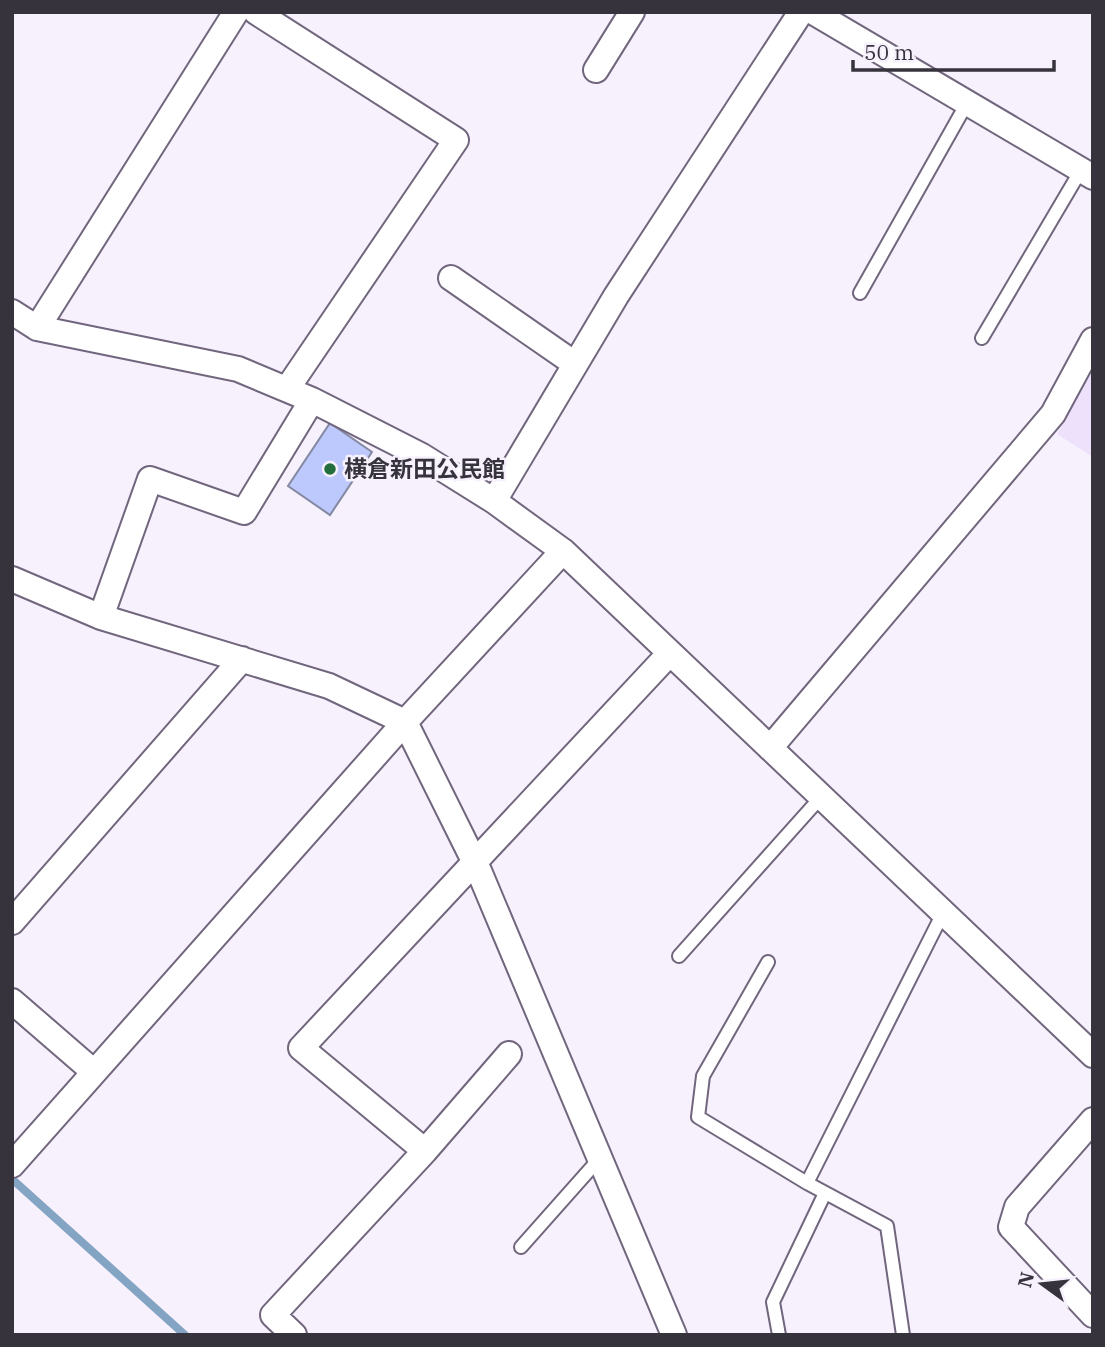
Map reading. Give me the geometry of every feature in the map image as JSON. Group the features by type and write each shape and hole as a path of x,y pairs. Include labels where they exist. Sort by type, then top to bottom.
{"street":[{"path":"37,328 236,12"},
{"path":"256,12 456,140 287,389"},
{"path":"596,70 632,12"},
{"path":"494,501 575,364 801,12"},
{"path":"813,12 1087,173"},
{"path":"451,278 575,364"},
{"path":"12,312 37,328 238,369 312,400 422,456 494,501 563,551 1093,1055"},
{"path":"769,748 1053,414 1093,340"},
{"path":"101,617 150,479 244,512 312,400"},
{"path":"14,1163 405,722 563,551"},
{"path":"12,579 101,617 329,686 405,722 475,863 674,1335"},
{"path":"425,1151 301,1048 670,653"},
{"path":"12,922 242,659"},
{"path":"12,1001 94,1072"},
{"path":"294,1335 273,1315 425,1151 509,1054"},
{"path":"1093,1120 1017,1207 1011,1227 1093,1315"}],"lane":[{"path":"860,293 967,103"},
{"path":"982,338 1087,173"},
{"path":"679,956 821,797"},
{"path":"807,1183 943,913"},
{"path":"768,962 703,1076 698,1117 807,1183 887,1226 903,1335"},
{"path":"521,1247 600,1158"},
{"path":"779,1335 773,1302 825,1193"}],"shaded area":[{"path":"1093,369 1093,457 1057,434"}],"building":[{"name":"横倉新田公民館","path":"330,423 372,452 330,515 288,486"}],"waterway":[{"path":"12,1179 185,1335"}],"place":[{"name":"横倉新田公民館","path":"330,469"}]}
